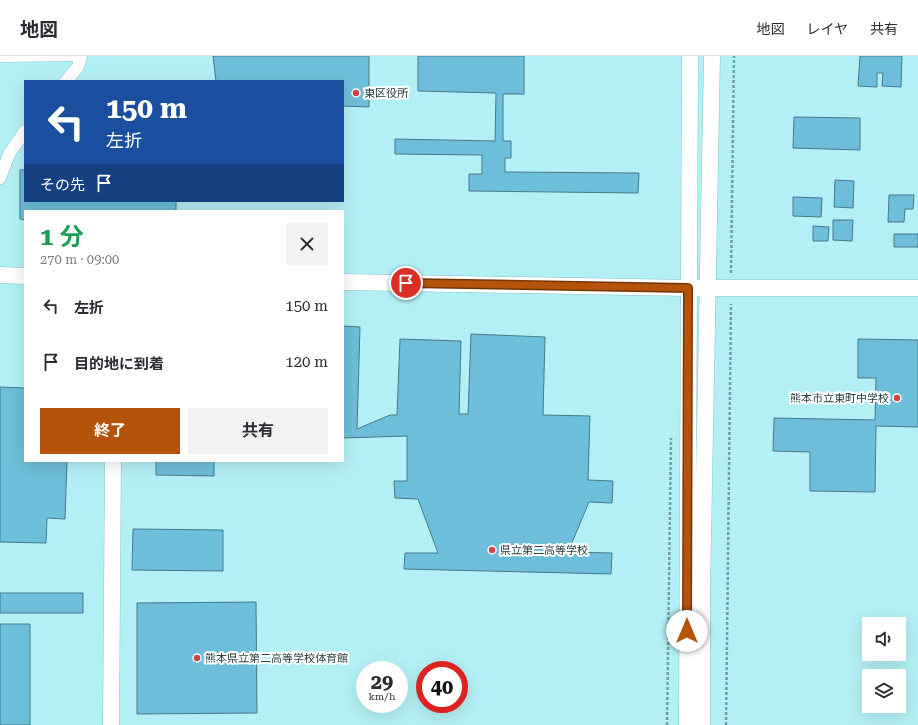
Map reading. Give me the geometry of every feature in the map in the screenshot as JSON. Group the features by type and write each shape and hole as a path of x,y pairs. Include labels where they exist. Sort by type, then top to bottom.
{"street":[{"path":"687,725 690,56"},
{"path":"702,725 702,592 712,56"},
{"path":"67,80 78,67 81,57"},
{"path":"0,178 9,154 24,132"},
{"path":"0,275 24,276"},
{"path":"344,282 688,288 918,288"},
{"path":"111,725 113,462"}],"lane":[{"path":"0,59 81,57"}],"path":[{"path":"726,725 734,56"}],"building":[{"name":"東区役所","path":"213,56 369,56 369,107 344,106 344,80 216,80"},
{"path":"418,56 524,56 524,94 503,94 503,141 511,141 511,158 505,158 505,172 639,173 638,193 469,191 469,174 482,174 482,155 395,154 395,139 495,141 496,93 418,91"},
{"path":"860,56 902,56 901,87 882,86 883,73 877,73 877,87 858,86"},
{"path":"794,117 860,118 860,150 793,148"},
{"path":"20,170 24,170 24,202 176,202 176,210 24,210 24,220 20,219"},
{"path":"835,180 854,181 853,208 834,207"},
{"path":"889,195 914,195 913,209 905,209 904,222 888,222"},
{"path":"793,197 822,198 821,217 793,216"},
{"path":"833,220 853,220 852,241 833,240"},
{"path":"813,226 829,227 828,241 813,241"},
{"path":"894,234 918,234 918,247 894,247"},
{"path":"344,326 360,327 357,429 390,415 397,415 400,339 461,341 459,414 468,414 471,334 545,337 543,415 590,416 588,480 613,481 612,503 589,502 568,552 612,553 611,574 404,569 405,553 438,553 418,499 395,498 394,481 407,481 407,436 344,438"},
{"name":"熊本市立東町中学校","path":"858,339 918,340 918,427 876,426 875,492 810,491 810,452 773,451 774,418 875,420 876,378 858,378"},
{"path":"0,387 24,388 24,462 67,462 65,519 47,518 46,543 0,542"},
{"path":"156,462 214,462 214,476 156,475"},
{"path":"133,529 223,530 223,571 132,570"},
{"path":"0,593 83,593 83,613 0,613"},
{"name":"熊本県立第二高等学校体育館","path":"256,602 257,713 137,714 137,603"},
{"path":"0,624 30,624 30,725 0,725"}],"place":[{"name":"東区役所","path":"356,93"},
{"name":"熊本市立東町中学校","path":"897,398"},
{"name":"県立第二高等学校","path":"492,550"},
{"name":"熊本県立第二高等学校体育館","path":"197,658"}],"route":[{"path":"406,283 688,288 687,631"}]}
